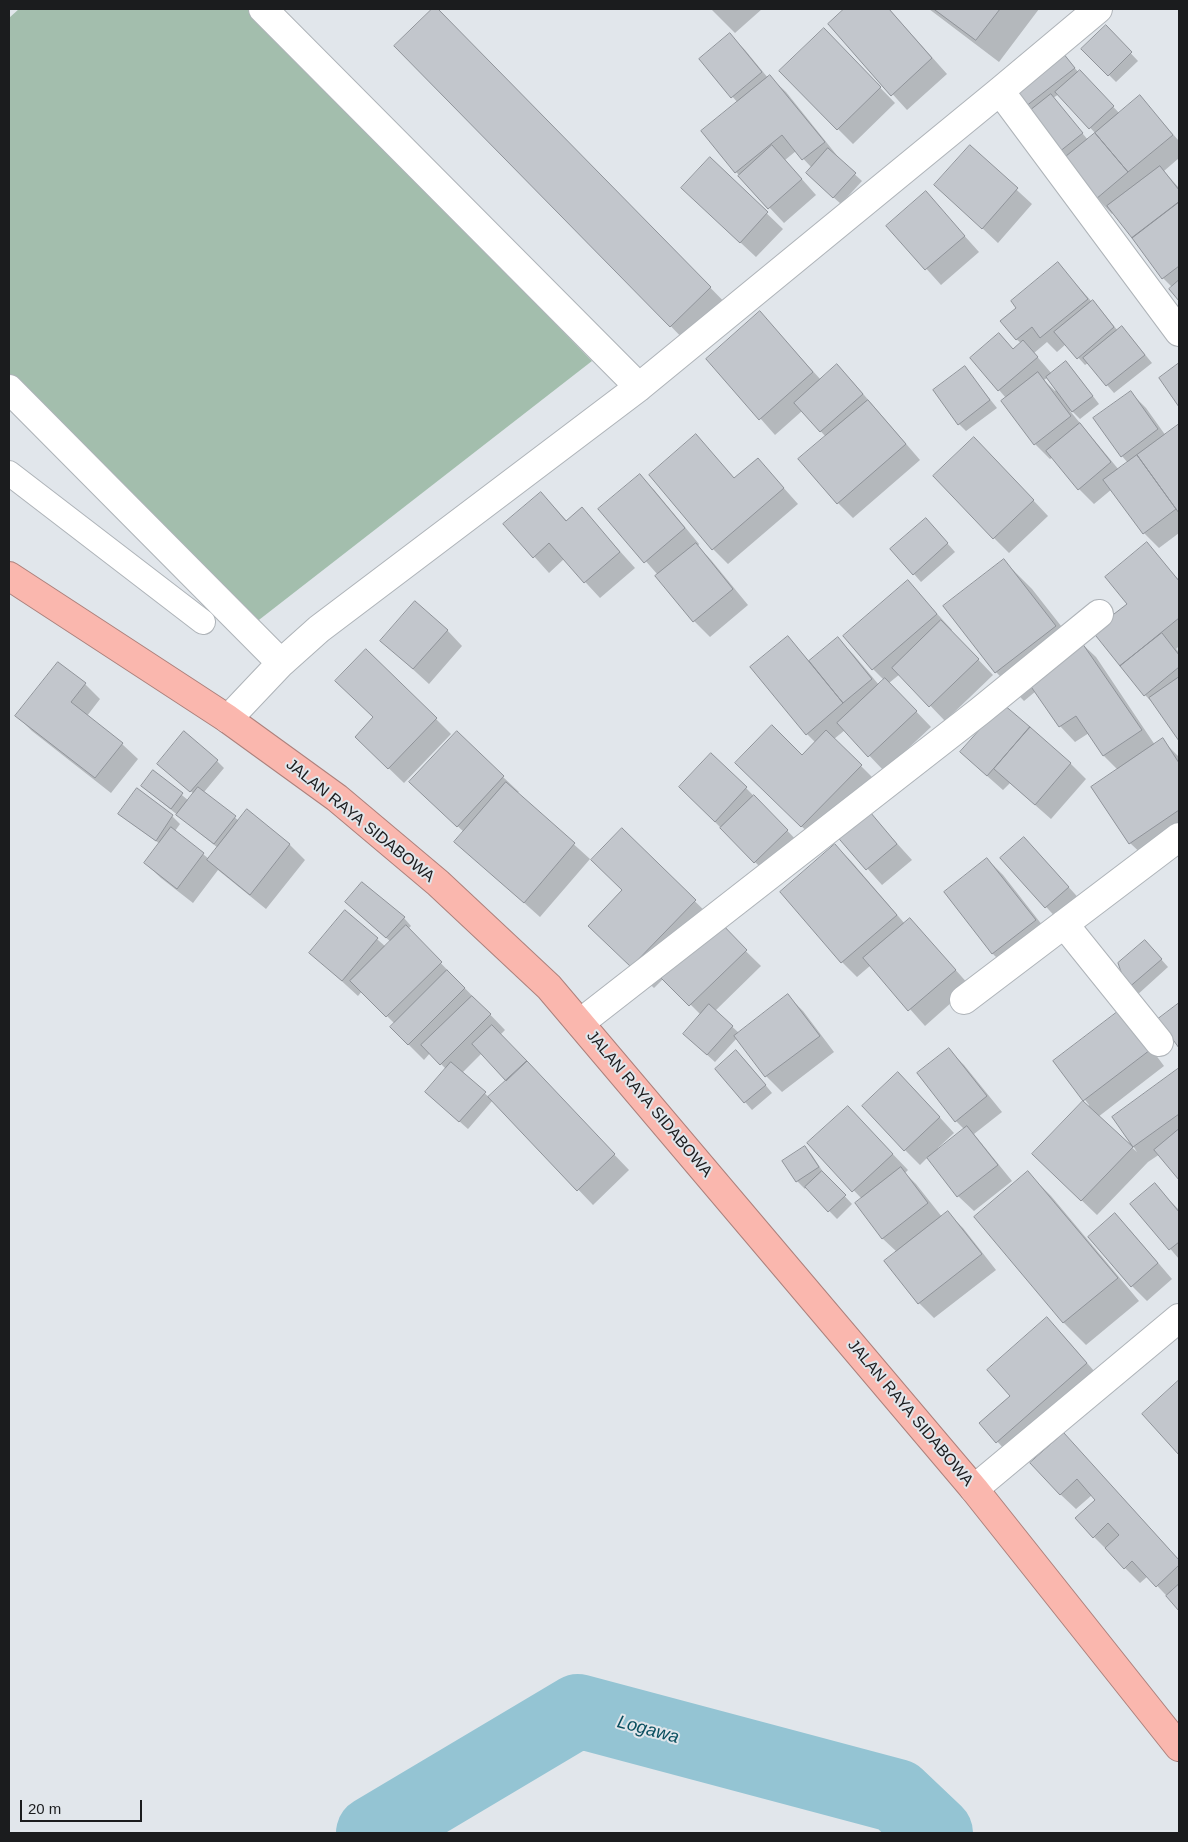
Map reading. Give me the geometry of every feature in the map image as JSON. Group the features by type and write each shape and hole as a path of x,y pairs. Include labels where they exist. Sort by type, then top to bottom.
{"highway":[{"name":"JALAN RAYA SIDABOWA","path":"9,576 228,719 337,798 438,883 548,987 974,1489 1179,1747"}],"street":[{"path":"263,9 638,388"},
{"path":"228,719 281,663 319,630 638,388 1098,9"},
{"path":"1000,91 1179,332"},
{"path":"9,389 281,663"},
{"path":"580,1023 980,711 1099,614"},
{"path":"964,1000 1179,837"},
{"path":"1064,924 1159,1042"},
{"path":"974,1489 1179,1318"}],"lane":[{"path":"9,473 203,622"}],"green space":[{"path":"19,9 248,9 592,361 255,623 9,376 9,18"}],"building":[{"path":"432,9 438,9 711,287 670,327 394,46"},
{"path":"844,9 889,9 932,58 891,96 828,24"},
{"path":"934,9 1000,9 976,40"},
{"path":"1106,25 1132,52 1108,76 1081,49"},
{"path":"824,28 881,87 837,130 779,71"},
{"path":"730,33 762,72 731,98 699,59"},
{"path":"1059,48 1075,68 1025,107 1010,88"},
{"path":"1080,70 1114,106 1089,129 1055,92"},
{"path":"770,75 825,142 802,160 782,135 735,173 701,131"},
{"path":"1051,94 1083,133 1054,156 1027,113"},
{"path":"1140,95 1173,135 1128,172 1095,133"},
{"path":"1095,133 1128,172 1096,199 1063,159"},
{"path":"772,145 802,179 768,209 738,176"},
{"path":"970,145 1018,188 982,229 934,185"},
{"path":"828,148 856,173 833,198 806,173"},
{"path":"710,157 768,212 740,243 681,188"},
{"path":"1160,166 1179,190 1179,202 1132,238 1107,206"},
{"path":"926,191 965,236 925,270 886,226"},
{"path":"1179,202 1179,266 1162,279 1132,238"},
{"path":"1058,262 1088,299 1040,338 1032,327 1016,340 1000,321 1016,308 1011,301"},
{"path":"1179,280 1179,301 1169,289"},
{"path":"1093,300 1114,327 1077,359 1054,332"},
{"path":"760,311 813,372 759,420 706,359"},
{"path":"1122,326 1145,355 1106,386 1083,358"},
{"path":"999,333 1013,349 1023,340 1038,357 998,391 970,358"},
{"path":"1066,361 1093,396 1072,412 1046,377"},
{"path":"1179,363 1179,407 1159,378"},
{"path":"837,364 863,394 820,432 794,403"},
{"path":"965,366 990,400 958,425 933,390"},
{"path":"1038,372 1071,416 1034,445 1001,401"},
{"path":"1131,391 1158,429 1121,457 1093,418"},
{"path":"868,400 906,444 837,504 798,459"},
{"path":"1080,423 1111,462 1078,490 1046,451"},
{"path":"1179,424 1179,513 1137,455"},
{"path":"696,434 734,478 758,458 784,488 712,550 649,475"},
{"path":"974,437 1034,500 993,539 933,476"},
{"path":"1137,455 1176,509 1143,534 1103,480"},
{"path":"640,474 685,528 644,563 598,509"},
{"path":"541,492 566,521 582,507 620,552 584,583 549,543 533,558 503,524"},
{"path":"926,518 948,543 913,575 890,549"},
{"path":"1147,542 1179,581 1179,618 1120,666 1092,631 1127,604 1105,577"},
{"path":"696,543 733,589 693,622 655,576"},
{"path":"1004,559 1056,626 995,673 943,606"},
{"path":"908,580 937,614 872,670 843,636"},
{"path":"415,601 448,630 413,669 380,641"},
{"path":"941,620 979,659 929,707 892,668"},
{"path":"1162,633 1179,655 1179,667 1144,696 1120,666"},
{"path":"788,636 843,703 806,735 750,667"},
{"path":"838,637 872,679 843,703 809,661"},
{"path":"1080,640 1142,730 1103,756 1076,716 1059,727 1025,678"},
{"path":"366,649 437,718 388,769 355,737 373,717 335,681"},
{"path":"58,662 86,683 71,702 123,743 95,778 15,716"},
{"path":"1179,677 1179,741 1149,698"},
{"path":"885,678 917,711 868,757 837,723"},
{"path":"1003,704 1030,727 987,776 960,752"},
{"path":"772,725 802,755 826,730 862,765 801,827 735,763"},
{"path":"1030,727 1071,763 1035,805 994,769"},
{"path":"184,731 218,760 190,792 157,764"},
{"path":"457,731 504,776 457,827 409,782"},
{"path":"1163,738 1179,763 1179,810 1129,844 1091,787"},
{"path":"711,753 747,787 715,822 679,787"},
{"path":"153,770 183,793 171,809 141,786"},
{"path":"506,782 575,843 524,903 454,842"},
{"path":"198,787 236,816 214,844 176,815"},
{"path":"137,788 173,815 156,841 118,814"},
{"path":"754,795 788,830 754,863 720,828"},
{"path":"865,806 897,844 866,870 834,833"},
{"path":"247,809 290,844 250,895 207,860"},
{"path":"171,827 204,853 177,889 144,863"},
{"path":"622,828 696,900 631,967 588,926 622,890 591,860"},
{"path":"1024,837 1069,887 1045,908 1000,858"},
{"path":"835,844 897,915 841,963 780,892"},
{"path":"987,858 1036,920 992,954 944,892"},
{"path":"362,882 405,917 386,938 345,902"},
{"path":"345,910 378,938 342,981 309,953"},
{"path":"910,918 956,970 908,1011 863,958"},
{"path":"718,920 747,950 689,1006 660,977"},
{"path":"406,925 442,962 386,1017 350,981"},
{"path":"1145,940 1162,959 1127,989 1118,963"},
{"path":"447,970 465,988 408,1045 390,1027"},
{"path":"788,994 820,1036 765,1077 734,1036"},
{"path":"472,996 491,1014 440,1065 421,1045"},
{"path":"1179,1003 1179,1048 1158,1019"},
{"path":"709,1004 733,1026 707,1055 683,1034"},
{"path":"1120,1010 1150,1050 1083,1101 1053,1061"},
{"path":"492,1025 527,1061 506,1081 472,1044"},
{"path":"949,1048 987,1096 955,1122 917,1073"},
{"path":"736,1050 766,1085 744,1103 715,1069"},
{"path":"527,1061 615,1154 577,1191 488,1097"},
{"path":"451,1062 486,1092 459,1122 425,1092"},
{"path":"1179,1068 1179,1114 1133,1147 1112,1117"},
{"path":"898,1072 940,1117 904,1151 862,1106"},
{"path":"1083,1101 1133,1147 1081,1201 1032,1154"},
{"path":"848,1106 893,1154 852,1192 807,1143"},
{"path":"967,1126 998,1165 957,1197 927,1158"},
{"path":"1179,1129 1179,1180 1154,1150"},
{"path":"805,1146 819,1167 796,1182 782,1161"},
{"path":"901,1167 928,1203 882,1239 855,1203"},
{"path":"822,1171 846,1195 828,1212 805,1187"},
{"path":"1028,1171 1118,1278 1063,1323 974,1217"},
{"path":"1155,1183 1179,1212 1179,1242 1169,1250 1130,1204"},
{"path":"948,1211 982,1254 918,1304 884,1261"},
{"path":"1115,1213 1158,1263 1131,1287 1088,1237"},
{"path":"1047,1317 1087,1363 996,1443 979,1423 1010,1396 987,1370"},
{"path":"1179,1380 1179,1455 1142,1414"},
{"path":"1064,1433 1179,1560 1179,1565 1156,1587 1132,1561 1124,1569 1105,1548 1119,1535 1108,1523 1093,1538 1075,1518 1095,1500 1077,1479 1060,1495 1030,1463"},
{"path":"1179,1584 1179,1611 1166,1596"}],"waterway":[{"name":"Logawa","path":"373,1833 578,1711 897,1796 936,1833"}]}
